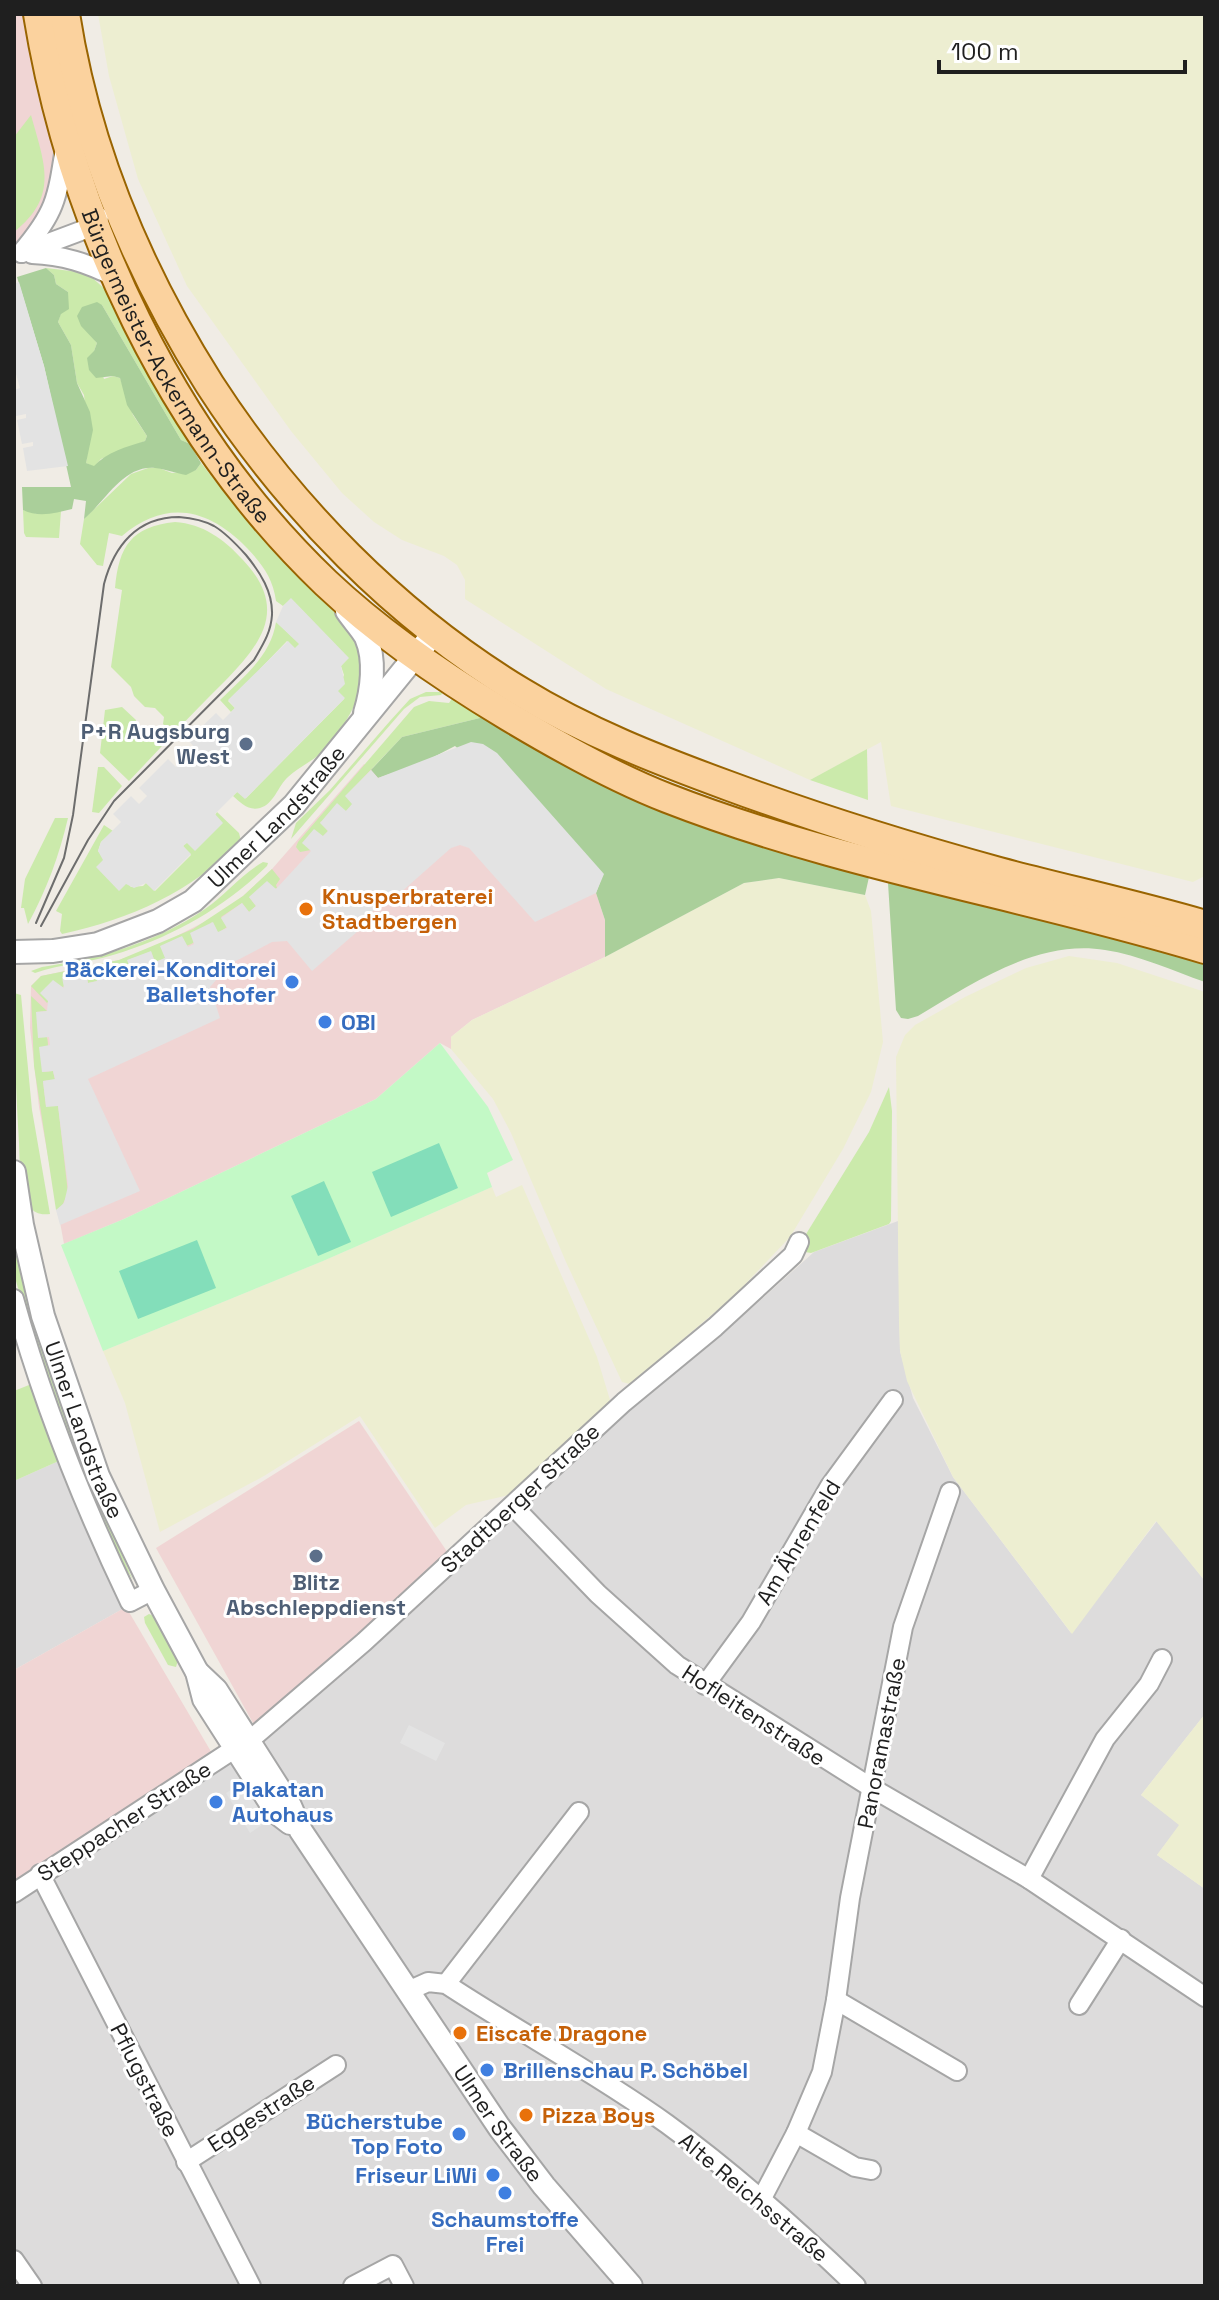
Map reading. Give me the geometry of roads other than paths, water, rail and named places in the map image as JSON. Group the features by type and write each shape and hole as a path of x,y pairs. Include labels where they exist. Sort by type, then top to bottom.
{"main road":[{"name":"Bürgermeister-Ackermann-Straße","path":"38,14 66,140 115,277 149,346 203,434 248,497 324,581 414,656 547,740 665,797 790,840 879,850"},
{"name":"Bürgermeister-Ackermann-Straße","path":"65,14 83,102 113,198 157,296 242,433 285,488 348,554 434,633 522,693 579,724 664,763 796,811 879,850"},
{"path":"879,850 1003,873 1205,925"},
{"path":"879,850 1205,949"}],"street":[{"path":"17,254 43,227 56,201 66,140"},
{"path":"17,254 74,234 94,222 113,198"},
{"path":"17,254 58,255 115,277"},
{"path":"324,581 365,636 371,655 371,692 364,718"},
{"name":"Ulmer Landstraße","path":"14,952 53,951 98,944 158,921 193,901 294,805 434,633"},
{"name":"Ulmer Landstraße","path":"14,1172 29,1259 43,1316 98,1476 197,1672"},
{"name":"Stadtberger Straße","path":"241,1744 364,1642 624,1402 715,1327 793,1255 799,1242"},
{"path":"14,1299 40,1386 63,1448 89,1515 130,1602 153,1590"},
{"name":"Am Ährenfeld","path":"705,1685 751,1622 830,1486 893,1400"},
{"name":"Panoramastraße","path":"761,2200 796,2133 822,2072 850,1898 903,1627 950,1492"},
{"name":"Hofleitenstraße","path":"513,1506 606,1602 677,1665 705,1685 872,1788 1029,1879 1205,1997"},
{"path":"1029,1879 1105,1739 1149,1684 1162,1659"},
{"name":"Ulmer Straße","path":"197,1672 216,1690 241,1744 290,1806 301,1831 473,2092 515,2149 631,2286"},
{"name":"Steppacher Straße","path":"14,1893 241,1744"},
{"path":"408,1991 428,1982 446,1984 579,1812"},
{"name":"Pflugstraße","path":"40,1874 251,2286"},
{"path":"1079,2005 1121,1939"},
{"name":"Alte Reichsstraße","path":"446,1984 622,2093 679,2133 761,2200 856,2286"},
{"path":"836,2000 957,2071"},
{"name":"Eggestraße","path":"186,2162 336,2065"},
{"path":"796,2133 855,2167 871,2170"},
{"path":"14,2260 32,2286"},
{"path":"353,2286 393,2265 404,2286"}],"tram line":[{"path":"36,923 64,858 73,815 108,570 121,546 139,528 151,522 179,517 210,524 239,547 265,583 272,607 268,633 254,660 114,801 88,840 41,926"}],"place":[{"name":"P+R Augsburg West","path":"246,744"},
{"name":"Knusperbraterei Stadtbergen","path":"306,909"},
{"name":"Bäckerei-Konditorei Balletshofer","path":"292,982"},
{"name":"OBI","path":"325,1022"},
{"name":"Blitz Abschleppdienst","path":"316,1556"},
{"name":"Plakatan Autohaus","path":"216,1802"},
{"name":"Eiscafe Dragone","path":"460,2033"},
{"name":"Brillenschau P. Schöbel","path":"487,2070"},
{"name":"Pizza Boys","path":"526,2115"},
{"name":"Bücherstube Top Foto","path":"459,2134"},
{"name":"Friseur LiWi","path":"493,2175"},
{"name":"Schaumstoffe Frei","path":"505,2193"}]}
